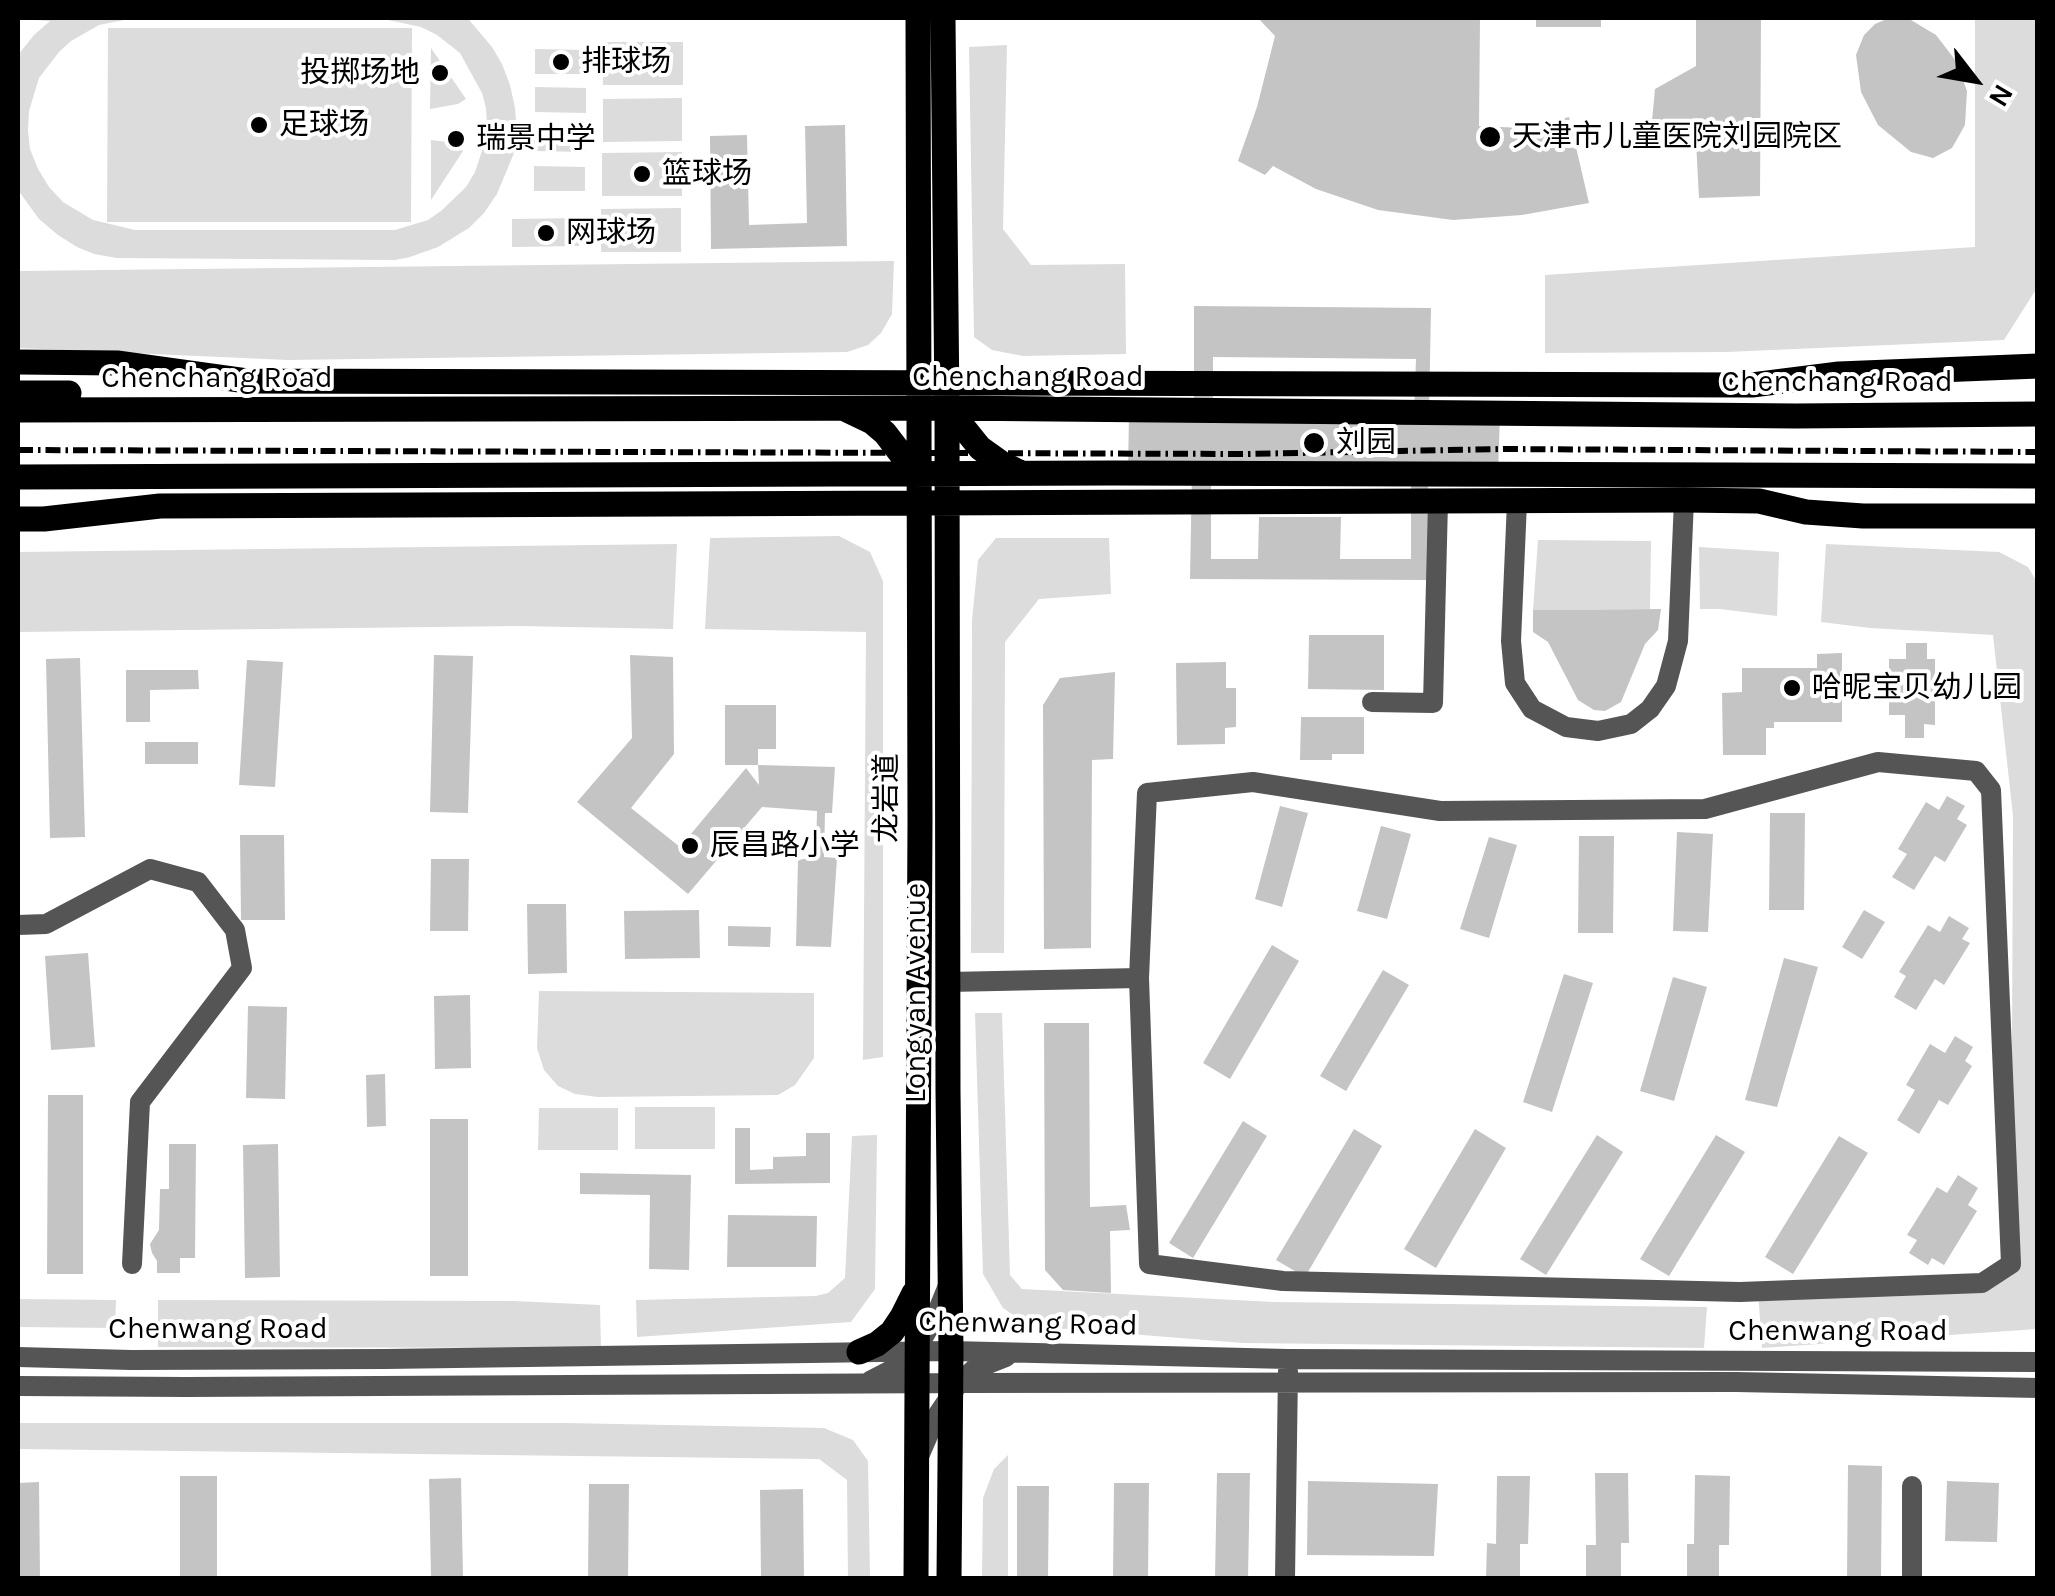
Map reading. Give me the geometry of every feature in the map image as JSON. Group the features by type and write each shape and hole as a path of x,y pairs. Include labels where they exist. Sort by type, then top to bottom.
{"main road":[{"path":"918,18 918,354 932,392 946,475"},
{"name":"龙岩道","path":"916,1578 925,490 932,392 942,18"},
{"path":"18,362 117,363 247,380 932,392 1752,385 1839,374 2038,366"},
{"path":"932,392 980,448 1024,474"},
{"name":"Chenchang Road","path":"18,410 842,409 932,392 1796,416 2038,414"},
{"path":"18,393 126,394 233,410"},
{"path":"842,409 858,414 884,433 925,490 944,534 947,552"},
{"path":"947,552 979,504 1002,485 1024,474"},
{"path":"18,519 160,506 925,490 946,475 2038,476"},
{"path":"1463,475 1518,502"},
{"path":"18,477 925,490 979,504 1759,501 1806,512 1863,516 2038,516"},
{"name":"Longyan Avenue","path":"947,552 953,1387 949,1578"},
{"path":"858,1352 892,1332 917,1283"}],"street":[{"path":"1518,502 1512,641 1515,683 1532,708 1566,727 1598,730 1631,724 1650,709 1666,686 1678,641 1684,500"},
{"path":"1372,702 1433,703 1438,502"},
{"path":"1878,762 1976,771 1991,790 2011,1264 1982,1283 1740,1292 1283,1281 1149,1264 1139,978 1147,793 1254,782 1440,811 1705,808 1878,762"},
{"path":"18,925 46,924 150,870 198,882 236,930 242,968 140,1102 132,1264"},
{"path":"948,982 1139,978"},
{"path":"863,1383 901,1365 916,1350 950,1278"},
{"name":"Chenwang Road","path":"18,1356 131,1360 366,1359 916,1350 1288,1360 2038,1362"},
{"path":"916,1468 928,1434 953,1387 993,1360 1022,1352"},
{"path":"1285,1578 1288,1360"},
{"name":"Chenwang Road","path":"18,1386 917,1383 953,1387 1736,1382 2038,1388"},
{"path":"1912,1486 1912,1578"}],"shaded area":[{"path":"34,18 134,18 470,18 492,47 510,85 517,132 514,153 497,194 469,228 438,247 410,257 117,258 94,254 58,235 39,219 18,190 18,55 50,21","holes":["134,18 388,20 421,27 460,53 486,108 485,142 475,172 466,187 428,220 395,230 135,230 93,220 63,202 49,187 30,149 29,111 39,78 71,41 99,25"]},
{"path":"1975,18 2037,18 2035,291 2004,340 1726,352 1545,353 1545,275 1975,247"},
{"name":"足球场","path":"108,28 412,28 411,222 107,222"},
{"name":"篮球场","path":"603,42 683,42 683,85 603,85"},
{"path":"1007,45 1003,229 1031,265 1125,264 1126,354 1023,356 992,350 974,337 969,47"},
{"name":"投掷场地","path":"431,48 466,99 458,104 430,109"},
{"name":"排球场","path":"535,49 586,50 586,74 535,74"},
{"name":"排球场","path":"535,87 586,88 586,113 535,112"},
{"name":"篮球场","path":"682,98 682,141 603,142 603,99"},
{"name":"排球场","path":"534,126 586,127 585,152 534,151"},
{"name":"投掷场地","path":"431,140 448,142 463,151 431,200"},
{"name":"篮球场","path":"682,152 682,196 602,196 602,153"},
{"name":"排球场","path":"534,166 585,167 585,191 534,191"},
{"name":"篮球场","path":"681,208 681,252 601,252 601,209"},
{"name":"网球场","path":"579,218 579,246 512,247 512,219"},
{"path":"894,261 892,314 868,345 847,352 288,360 18,348 18,271"},
{"path":"839,536 870,552 883,581 883,1057 863,1060 866,632 705,629 710,538"},
{"path":"996,538 1109,538 1111,594 1039,599 1005,642 1004,953 971,953 972,620 978,560"},
{"path":"1538,540 1651,541 1650,609 1533,610"},
{"path":"677,544 673,629 518,626 18,632 18,552"},
{"path":"1826,544 1999,552 2028,567 2038,584 2037,1329 1762,1348 1758,1291 1982,1283 2011,1264 2013,816 1993,635 1821,622"},
{"path":"1699,547 1779,552 1777,616 1700,609"},
{"path":"539,991 814,993 814,1058 795,1085 778,1095 575,1094 558,1086 544,1070 537,1048"},
{"path":"975,1013 1002,1013 1010,1275 1022,1289 1274,1302 1707,1307 1704,1348 1243,1343 1029,1326 1003,1308 983,1274"},
{"path":"635,1107 715,1107 715,1149 635,1149"},
{"path":"539,1108 618,1108 618,1150 538,1150"},
{"path":"877,1135 875,1289 851,1322 637,1337 636,1300 828,1293 845,1278 852,1136"},
{"path":"18,1299 116,1300 115,1328 18,1327"},
{"path":"158,1300 514,1301 600,1305 601,1348 158,1347"},
{"path":"18,1423 565,1423 824,1428 853,1440 868,1461 870,1578 848,1578 847,1480 819,1459 18,1449"},
{"path":"1008,1455 1008,1578 982,1578 983,1498 994,1469"}],"building":[{"path":"1258,18 1480,18 1479,126 1523,128 1569,117 1589,203 1522,215 1453,220 1378,210 1316,189 1273,166 1265,175 1238,161 1275,36"},
{"path":"1536,18 1601,18 1601,27 1536,27"},
{"path":"1696,18 1761,18 1760,196 1699,198 1696,141 1650,142 1655,89 1696,66"},
{"path":"1889,18 1911,20 1936,35 1956,61 1967,91 1965,125 1952,148 1933,158 1911,152 1878,125 1861,92 1856,55 1864,35"},
{"path":"845,125 847,246 711,249 710,136 747,135 749,225 807,223 805,126"},
{"name":"刘园","path":"1194,306 1431,308 1429,415 1500,416 1498,472 1428,471 1429,580 1190,579 1192,470 1128,471 1129,414 1194,413","holes":["1213,357 1416,359 1414,415 1213,412","1211,471 1411,471 1411,559 1340,559 1341,517 1259,517 1258,559 1211,559"]},
{"path":"1661,609 1658,630 1645,644 1621,702 1605,711 1594,710 1578,700 1548,642 1533,632 1533,610"},
{"path":"1309,635 1384,635 1384,690 1308,689"},
{"path":"1906,643 1927,643 1927,659 1935,659 1935,725 1924,724 1924,738 1905,738 1905,715 1889,715 1889,659 1906,659"},
{"path":"1842,653 1842,722 1774,722 1774,728 1766,728 1766,755 1723,755 1722,693 1742,692 1742,668 1817,668 1817,654"},
{"path":"434,655 473,656 468,813 430,812"},
{"path":"630,655 673,657 674,754 631,808 680,847 746,768 759,785 758,765 835,767 832,813 825,813 824,857 837,858 831,947 796,946 798,860 816,857 817,811 762,807 688,894 577,802 632,738"},
{"path":"80,658 85,837 50,838 46,659"},
{"path":"247,660 283,662 275,787 239,785"},
{"path":"1226,662 1226,688 1236,688 1236,727 1225,728 1225,744 1177,745 1176,663"},
{"path":"126,670 198,670 199,689 150,690 150,722 126,722"},
{"path":"1115,672 1113,759 1092,760 1091,948 1044,949 1043,705 1060,678"},
{"path":"725,705 776,705 776,749 758,749 758,765 725,765"},
{"path":"1301,717 1364,717 1364,754 1300,760"},
{"path":"145,742 198,742 198,764 145,764"},
{"path":"1947,796 1965,806 1957,819 1967,825 1945,862 1935,856 1914,890 1892,877 1907,854 1898,849 1926,802 1939,810"},
{"path":"1280,806 1308,813 1282,907 1255,899"},
{"path":"1770,813 1805,813 1804,910 1769,910"},
{"path":"1381,826 1411,834 1387,919 1357,911"},
{"path":"1677,832 1713,834 1708,932 1673,931"},
{"path":"240,835 284,835 285,920 241,920"},
{"path":"1579,836 1614,836 1613,933 1578,933"},
{"path":"1489,837 1517,845 1489,938 1460,929"},
{"path":"431,859 469,859 468,931 430,931"},
{"path":"527,904 566,904 567,973 528,974"},
{"path":"699,910 700,958 625,959 624,911"},
{"path":"1864,910 1885,922 1862,959 1842,947"},
{"path":"1949,916 1969,928 1962,939 1970,943 1944,985 1935,979 1916,1010 1894,997 1906,976 1899,972 1928,925 1940,932"},
{"path":"728,926 771,927 770,947 728,946"},
{"path":"1272,945 1299,961 1230,1079 1203,1063"},
{"path":"88,953 95,1047 51,1050 45,956"},
{"path":"1784,958 1818,967 1777,1107 1745,1100"},
{"path":"1383,970 1409,985 1346,1091 1320,1076"},
{"path":"1564,974 1593,983 1552,1112 1523,1102"},
{"path":"1673,977 1707,987 1674,1101 1640,1091"},
{"path":"470,995 471,1068 435,1069 434,996"},
{"path":"248,1006 287,1007 285,1099 246,1098"},
{"path":"1044,1023 1089,1023 1090,1207 1126,1205 1130,1230 1110,1231 1111,1293 1063,1290 1045,1270"},
{"path":"1955,1036 1973,1047 1965,1061 1972,1066 1948,1105 1939,1100 1919,1134 1897,1120 1915,1090 1906,1085 1930,1044 1945,1053"},
{"path":"385,1074 386,1126 367,1127 366,1075"},
{"path":"48,1095 83,1095 83,1274 47,1274"},
{"path":"430,1119 468,1119 468,1276 430,1276"},
{"path":"1243,1121 1267,1136 1193,1258 1169,1243"},
{"path":"735,1128 750,1128 750,1170 773,1169 773,1157 806,1156 806,1133 830,1133 830,1183 735,1184"},
{"path":"1354,1129 1382,1146 1305,1277 1276,1260"},
{"path":"1475,1129 1506,1148 1436,1268 1404,1249"},
{"path":"1597,1135 1623,1152 1546,1275 1520,1259"},
{"path":"1716,1135 1745,1152 1669,1276 1640,1259"},
{"path":"1839,1136 1868,1153 1793,1274 1765,1257"},
{"path":"169,1144 196,1144 195,1258 180,1258 180,1273 157,1273 150,1244 159,1230 160,1189 169,1189"},
{"path":"278,1144 280,1277 245,1278 243,1145"},
{"path":"580,1173 691,1175 689,1270 649,1269 650,1195 580,1194"},
{"path":"1958,1175 1978,1188 1968,1205 1977,1211 1944,1265 1932,1258 1928,1265 1909,1253 1917,1240 1907,1235 1937,1187 1947,1193"},
{"path":"728,1215 817,1216 816,1267 727,1267"},
{"path":"1848,1465 1882,1466 1881,1578 1847,1578"},
{"path":"1217,1473 1250,1473 1248,1578 1215,1578"},
{"path":"1595,1473 1628,1473 1629,1543 1621,1543 1621,1578 1586,1578 1586,1545 1596,1545"},
{"path":"1695,1475 1730,1476 1729,1545 1719,1545 1719,1578 1687,1578 1687,1544 1694,1544"},
{"path":"180,1476 217,1476 217,1578 180,1578"},
{"path":"1497,1476 1530,1476 1528,1544 1520,1544 1520,1578 1486,1578 1487,1543 1496,1544"},
{"path":"461,1478 463,1578 431,1578 429,1479"},
{"path":"1308,1481 1438,1484 1434,1556 1307,1555"},
{"path":"1947,1481 1999,1483 1997,1542 1945,1541"},
{"path":"39,1482 40,1578 18,1578 18,1483"},
{"path":"1114,1483 1149,1483 1148,1578 1113,1578"},
{"path":"589,1484 629,1484 628,1578 588,1578"},
{"path":"1017,1486 1049,1486 1048,1578 1017,1578"},
{"path":"803,1489 804,1578 761,1578 760,1490"}],"railway":[{"path":"18,450 2038,452"}],"place":[{"name":"排球场","path":"561,62"},
{"name":"投掷场地","path":"440,73"},
{"name":"足球场","path":"259,125"},
{"name":"天津市儿童医院刘园院区","path":"1490,137"},
{"name":"瑞景中学","path":"456,139"},
{"name":"篮球场","path":"642,174"},
{"name":"网球场","path":"546,233"},
{"name":"刘园","path":"1314,443"},
{"name":"哈昵宝贝幼儿园","path":"1792,688"},
{"name":"辰昌路小学","path":"690,846"}]}
